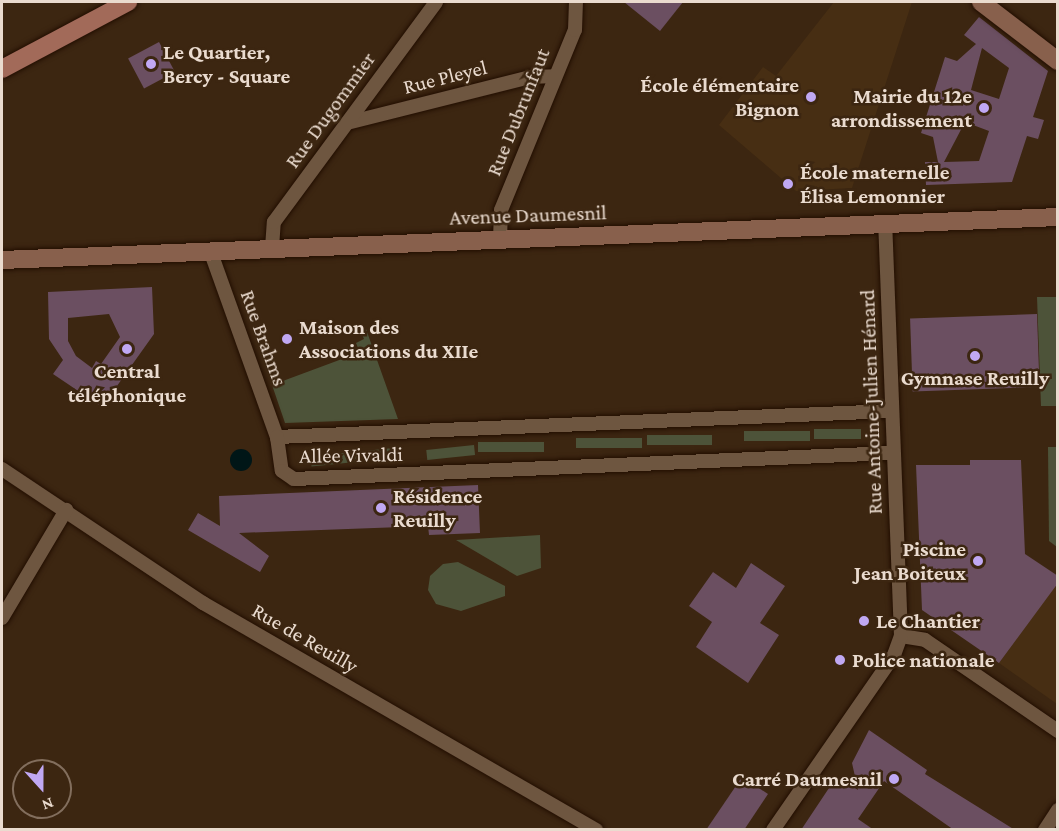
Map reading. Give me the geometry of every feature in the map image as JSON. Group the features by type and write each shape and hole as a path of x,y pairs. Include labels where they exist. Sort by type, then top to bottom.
{"main road":[{"path":"2,69 128,2"},
{"path":"981,2 1058,61"},
{"name":"Avenue Daumesnil","path":"2,260 211,253 272,248 885,222 1058,217"}],"street":[{"name":"Rue Dugommier","path":"272,248 274,222 436,2"},
{"name":"Rue Dubrunfaut","path":"500,239 501,210 575,30 576,2"},
{"name":"Rue Pleyel","path":"347,123 530,77 555,76"},
{"name":"Rue Antoine-Julien Hénard","path":"773,830 894,655 901,636 885,222"},
{"name":"Rue Brahms","path":"211,253 277,437"},
{"name":"Allée Vivaldi","path":"892,411 277,437 282,471 294,479 893,453"},
{"name":"Rue de Reuilly","path":"2,469 203,603 596,830"},
{"path":"2,618 66,510"},
{"path":"901,636 925,640 1058,731"},
{"path":"1045,830 1058,810"}],"shaded area":[{"name":"École élémentaire Bignon","path":"834,2 912,2 852,188 796,191 719,125 763,67 776,76"},
{"path":"241,449 249,452 252,460 249,468 241,471 233,468 230,460 233,452"},
{"path":"1057,583 1057,704 999,663"}],"green space":[{"path":"1037,297 1057,297 1057,406 1041,406"},
{"path":"366,329 398,419 285,423 272,385 342,359 341,355 358,348 356,343 364,339 361,332"},
{"path":"814,429 861,429 861,439 814,439"},
{"path":"744,431 810,431 810,441 744,441"},
{"path":"647,435 712,435 712,445 647,445"},
{"path":"576,438 642,438 642,448 576,448"},
{"path":"478,442 544,442 544,452 478,452"},
{"path":"474,445 475,455 427,460 426,450"},
{"path":"1048,447 1057,447 1057,547 1049,541"},
{"path":"393,448 394,458 311,467 310,457"},
{"path":"540,535 541,568 517,576 456,540"},
{"path":"458,562 505,586 505,596 461,611 436,604 428,590 430,576 443,564"}],"building":[{"path":"624,2 683,2 660,31"},
{"name":"Mairie du 12e arrondissement","path":"979,17 1048,71 1033,117 1044,120 1038,139 1027,136 1012,182 926,185 925,162 938,162 933,137 921,133 945,57 957,61 976,44 964,35","holes":["982,48 1009,68 999,99 971,90","965,122 989,131 979,161 944,162"]},
{"name":"Le Quartier, Bercy - Square","path":"159,42 175,72 144,88 128,58"},
{"name":"Central téléphonique","path":"152,287 154,334 102,407 53,374 63,360 49,339 48,292","holes":["109,314 120,337 101,364 96,361 92,368 76,356 68,341 68,318"]},
{"name":"Gymnase Reuilly","path":"1037,314 1040,387 913,391 910,318"},
{"name":"Piscine Jean Boiteux","path":"970,460 1021,460 1025,554 1058,576 1058,583 999,663 922,610 916,465 970,465"},
{"name":"Résidence Reuilly","path":"478,485 480,533 429,535 428,526 239,533 269,556 260,572 188,530 198,513 220,526 219,496"},
{"path":"751,563 785,586 760,623 779,635 748,683 696,647 712,622 689,606 713,572 736,588"},
{"name":"Carré Daumesnil","path":"869,730 927,770 925,774 1015,830 954,830 884,781 858,819 874,830 801,830 837,776 858,790 852,763"},
{"path":"742,777 768,794 744,830 706,830"}],"place":[{"name":"Le Quartier, Bercy - Square","path":"151,64"},
{"name":"École élémentaire Bignon","path":"811,97"},
{"name":"Mairie du 12e arrondissement","path":"984,108"},
{"name":"École maternelle Élisa Lemonnier","path":"788,184"},
{"name":"Maison des Associations du XIIe","path":"287,339"},
{"name":"Central téléphonique","path":"127,349"},
{"name":"Gymnase Reuilly","path":"975,356"},
{"name":"Résidence Reuilly","path":"381,508"},
{"name":"Piscine Jean Boiteux","path":"978,561"},
{"name":"Le Chantier","path":"864,621"},
{"name":"Police nationale","path":"840,660"},
{"name":"Carré Daumesnil","path":"894,779"}]}
